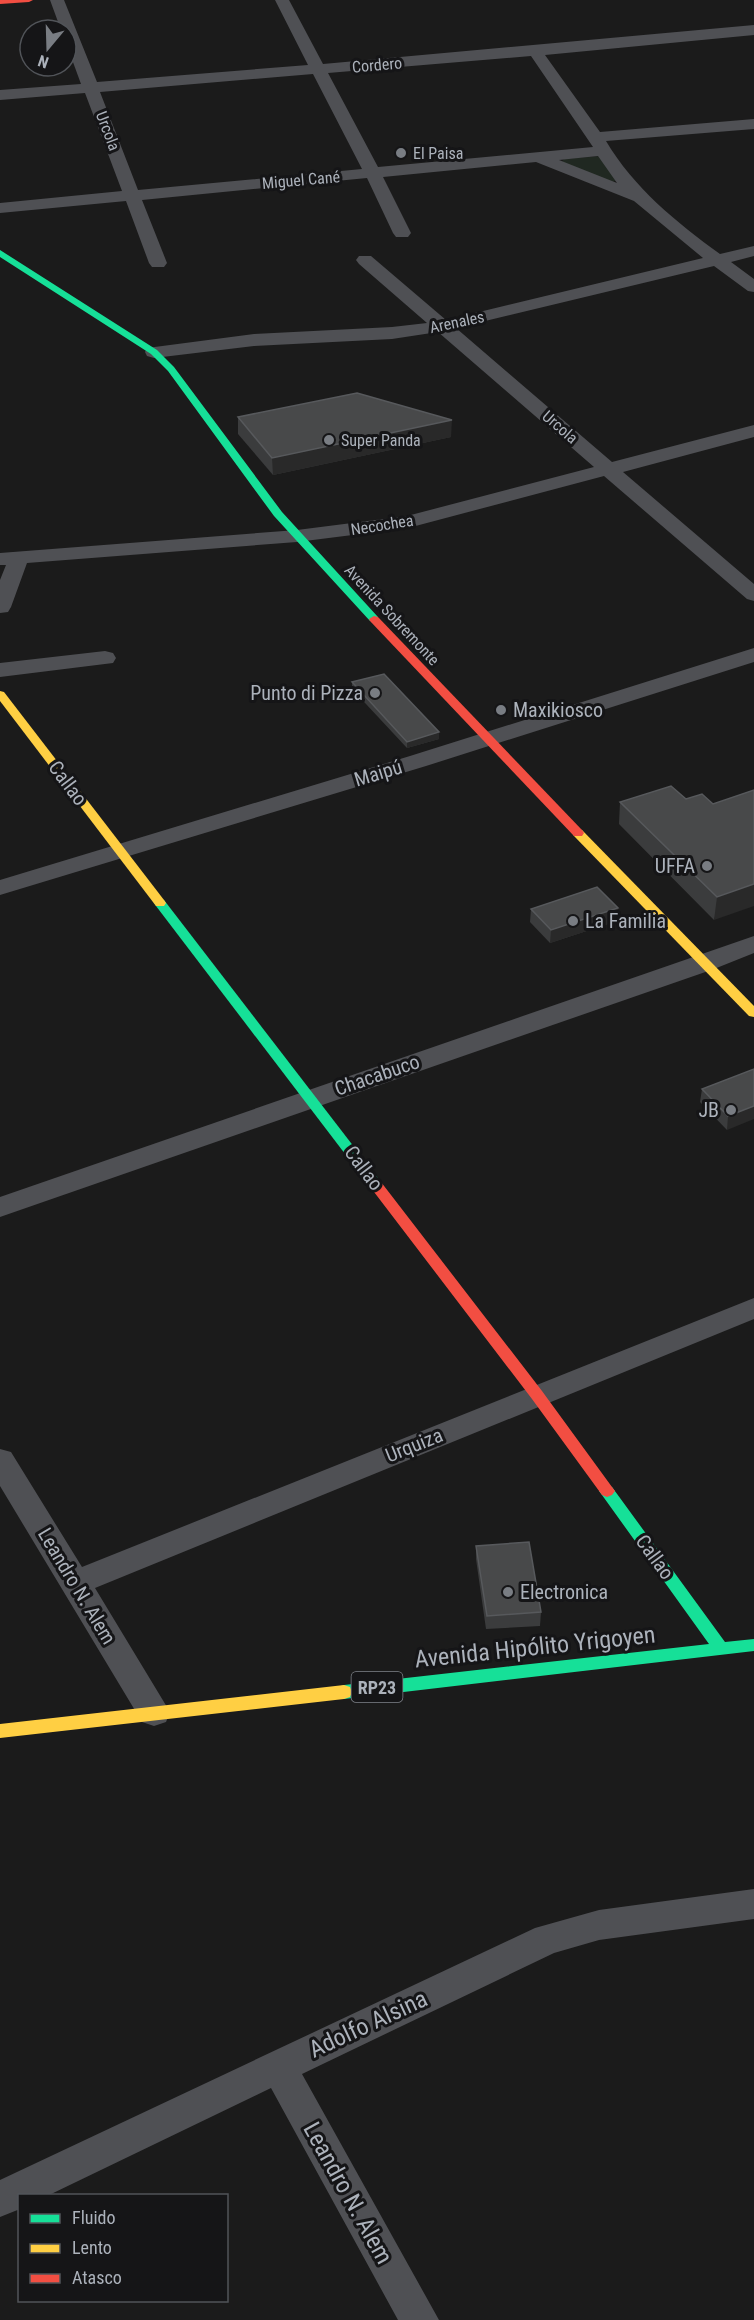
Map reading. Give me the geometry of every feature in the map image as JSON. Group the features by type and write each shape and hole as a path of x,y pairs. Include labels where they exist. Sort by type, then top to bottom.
{"main road":[{"path":"0,3 29,0"},
{"name":"Avenida Sobremonte","path":"0,253 154,352 171,369 278,514 297,536 485,738 754,1013"},
{"name":"Callao","path":"0,694 537,1395 721,1648"},
{"name":"Avenida Hipólito Yrigoyen","path":"0,1731 754,1645"}],"street":[{"name":"Urcola","path":"57,0 158,263"},
{"path":"282,0 320,69 402,233"},
{"name":"Cordero","path":"0,95 535,51 754,30"},
{"path":"535,51 598,144 640,197 754,287"},
{"name":"Miguel Cané","path":"0,208 538,158 598,144 754,124"},
{"path":"538,158 640,197"},
{"name":"Arenales","path":"154,352 254,340 392,333 443,326 754,251"},
{"name":"Urcola","path":"365,260 754,595"},
{"name":"Necochea","path":"9,559 297,536 408,522 754,431"},
{"path":"0,607 9,559"},
{"name":"Maipú","path":"0,888 754,655"},
{"path":"0,670 105,658"},
{"name":"Chacabuco","path":"0,1207 705,963 754,944"},
{"name":"Urquiza","path":"75,1582 754,1308"},
{"name":"Leandro N. Alem","path":"0,1460 154,1712"},
{"name":"Adolfo Alsina","path":"0,2199 547,1939 599,1925 754,1904"},
{"name":"Leandro N. Alem","path":"278,2066 419,2320"}],"shaded area":[{"path":"601,156 617,180 612,182 562,162 564,159"}],"building":[{"path":"357,393 452,420 272,458 238,417"},
{"path":"384,674 439,732 407,742 352,682"},
{"name":"UFFA","path":"671,786 686,799 702,794 713,804 754,790 754,884 717,897 620,802"},
{"path":"597,887 618,908 551,930 531,909"},
{"path":"754,1069 754,1106 728,1116 702,1089"},
{"name":"Electronica","path":"529,1542 541,1612 487,1616 476,1546"}],"traffic: fast":[{"path":"0,253 154,352 171,369 278,514 374,619"},
{"path":"160,903 376,1185"},
{"path":"607,1491 721,1648"},
{"path":"344,1692 754,1645"}],"traffic: slow":[{"path":"0,694 160,903"},
{"path":"578,833 754,1013"},
{"path":"0,1731 344,1692"}],"traffic: jam":[{"path":"0,2 29,0"},
{"path":"374,619 578,833"},
{"path":"376,1185 537,1395 607,1491"}],"place":[{"name":"El Paisa","path":"401,153"},
{"name":"Super Panda","path":"329,440"},
{"name":"Punto di Pizza","path":"375,693"},
{"name":"Maxikiosco","path":"501,710"},
{"name":"UFFA","path":"707,866"},
{"name":"La Familia","path":"573,921"},
{"name":"JB","path":"731,1110"},
{"name":"Electronica","path":"508,1592"}]}
